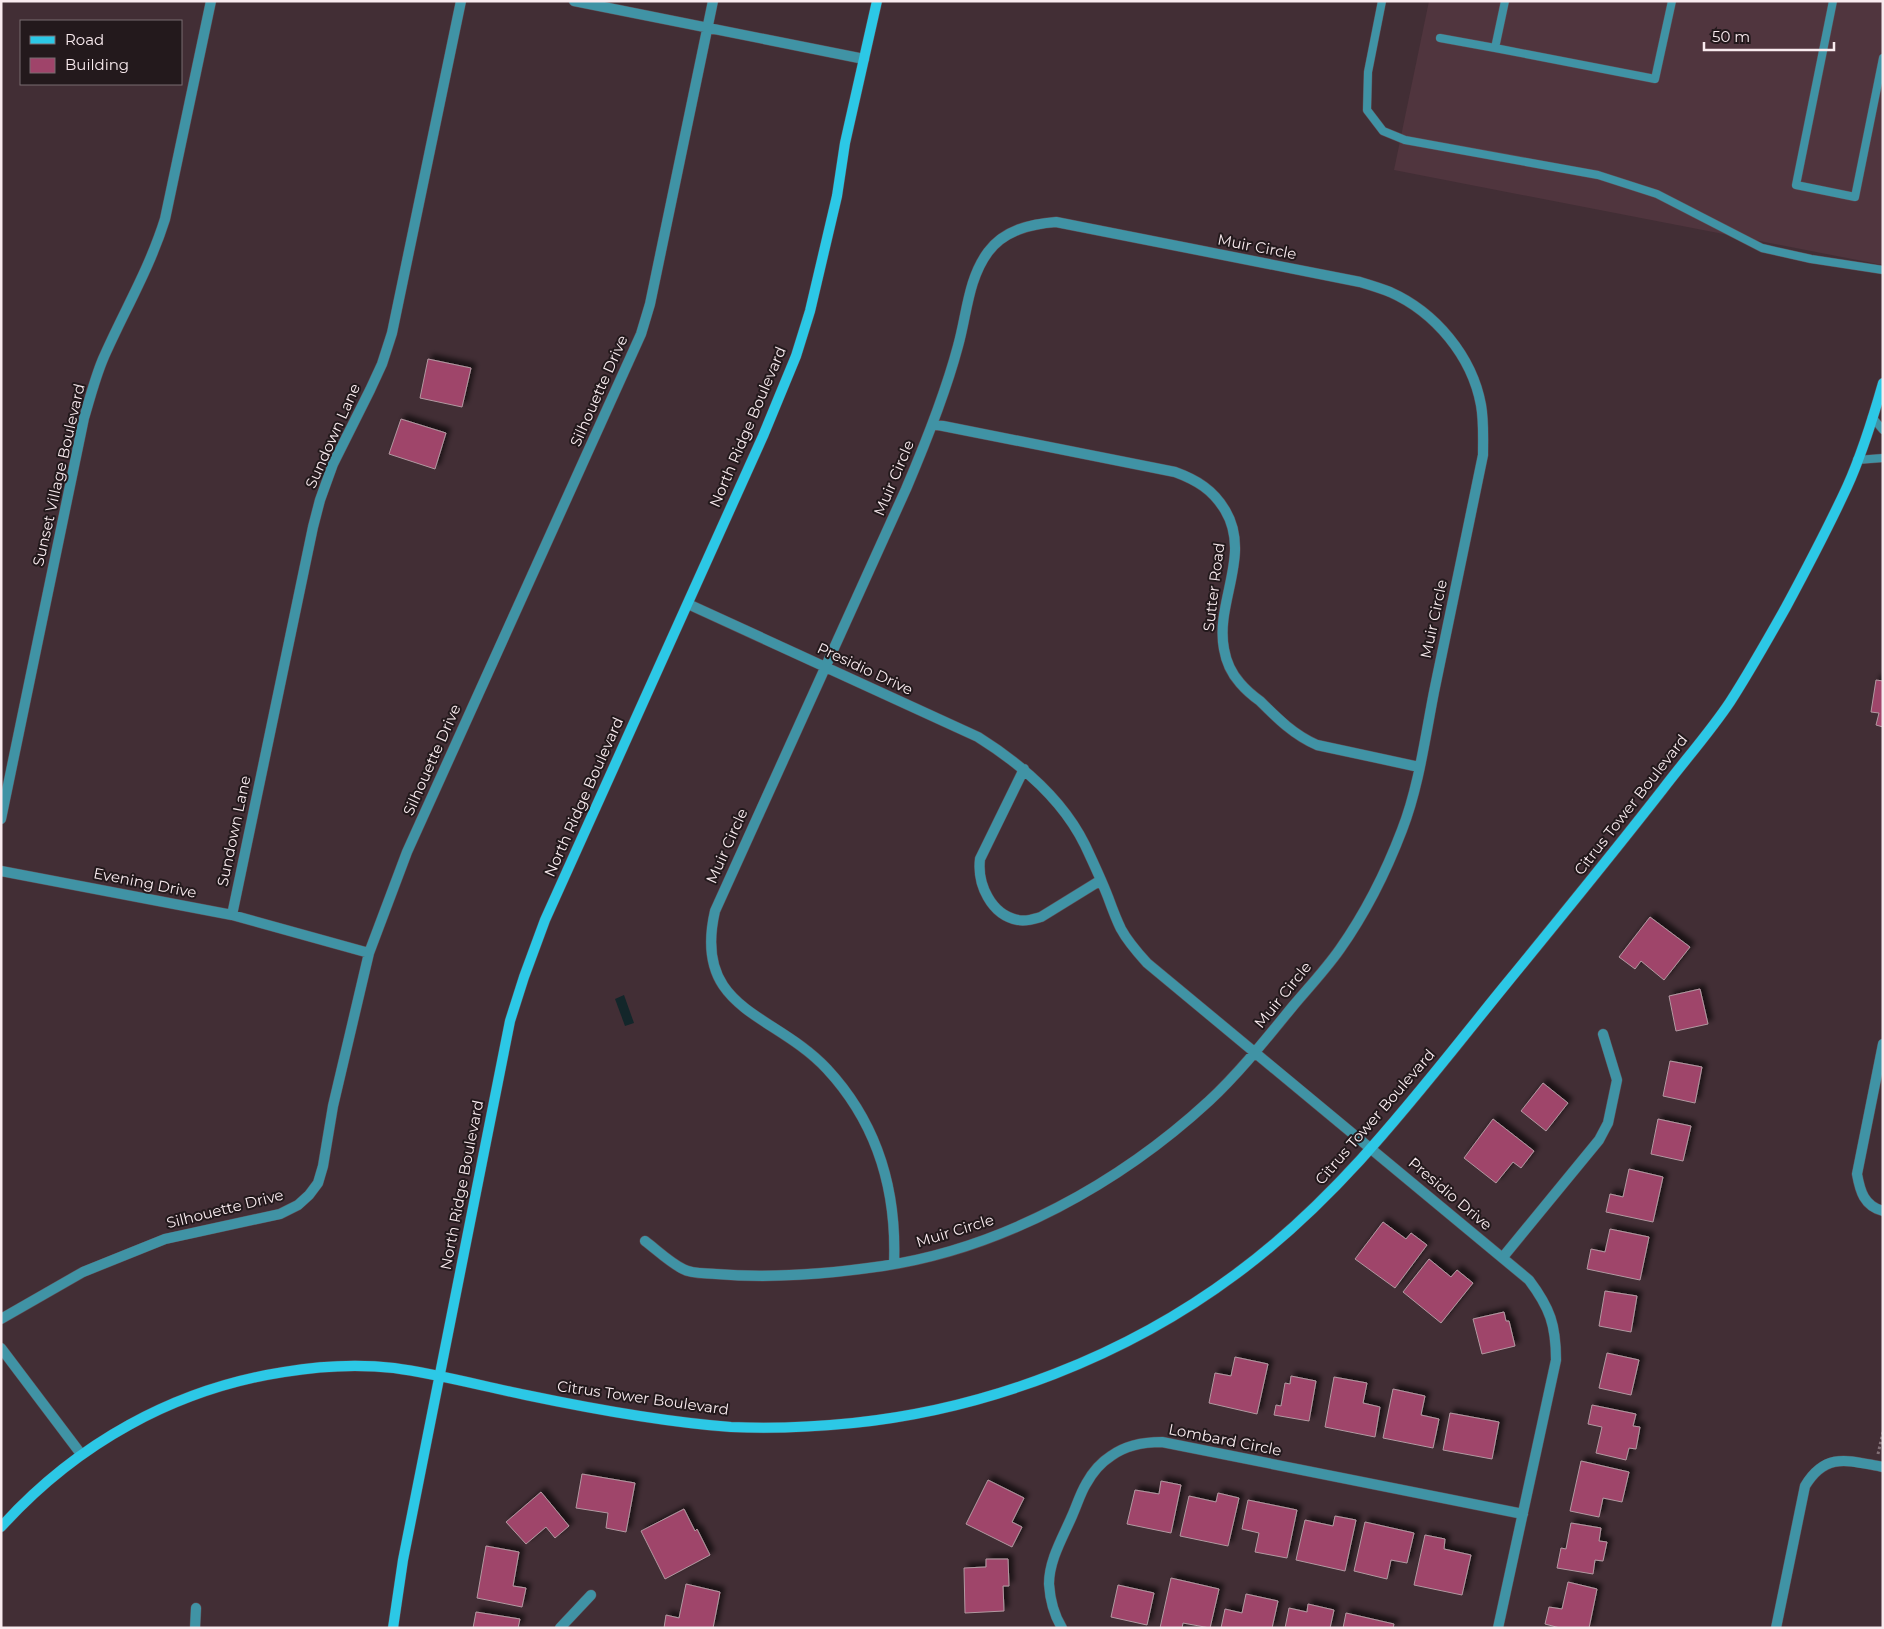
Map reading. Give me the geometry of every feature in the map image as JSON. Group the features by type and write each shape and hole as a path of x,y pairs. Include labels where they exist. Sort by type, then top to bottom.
{"main road":[{"name":"North Ridge Boulevard","path":"393,1628 439,1378 510,1021 545,920 763,436 796,356 807,320 837,196 846,143 877,1"},
{"name":"Citrus Tower Boulevard","path":"1,1527 48,1481 81,1454 130,1423 173,1402 217,1386 259,1376 312,1367 393,1368 581,1406 660,1419 731,1427 791,1427 851,1423 908,1416 979,1399 1040,1379 1094,1357 1150,1330 1190,1306 1234,1276 1277,1242 1326,1197 1372,1149 1610,857 1728,706 1802,577 1849,483 1883,383"}],"street":[{"name":"Sunset Village Boulevard","path":"1,819 84,418 91,391 103,360 155,250 165,219 211,1"},
{"name":"Sundown Lane","path":"232,915 313,527 333,464 374,381 392,333 462,1"},
{"path":"574,1 864,59"},
{"name":"Silhouette Drive","path":"1,1319 84,1272 165,1239 280,1214 298,1205 318,1183 323,1166 333,1106 369,953 407,852 641,334 650,304 713,1"},
{"name":"Muir Circle","path":"645,1241 685,1271 729,1275 786,1276 830,1274 894,1264 940,1253 994,1236 1085,1193 1132,1163 1177,1129 1211,1100 1255,1052 1338,951 1365,912 1387,870 1404,826 1419,767 1483,455 1484,428 1478,394 1472,377 1461,354 1446,334 1411,303 1389,292 1360,282 1056,222 1037,223 1018,229 1003,238 990,250 979,266 958,346 933,424 906,490 715,910 710,931 711,952 716,970 724,987 735,1001 804,1048 831,1074 863,1117 876,1144 886,1173 893,1207 894,1264"},
{"name":"Sutter Road","path":"933,424 1175,472 1192,478 1207,488 1220,501 1229,516 1235,535 1236,554 1222,632 1224,650 1230,667 1240,683 1288,729 1302,738 1317,745 1419,767"},
{"name":"Presidio Drive","path":"688,604 978,737 1024,769 1046,790 1084,842 1121,928 1133,947 1147,963 1529,1280 1543,1299 1551,1319 1556,1338 1556,1360 1498,1628"},
{"path":"1024,769 980,859 978,872 981,885 995,908 1005,916 1018,920 1030,920 1041,917 1101,880"},
{"name":"Evening Drive","path":"1,871 232,915 369,953"},
{"path":"1502,1257 1599,1140 1608,1123 1617,1080 1603,1034"},
{"path":"1883,1044 1857,1174 1860,1189 1866,1202 1870,1206 1883,1211"},
{"path":"1,1348 81,1454"},
{"name":"Lombard Circle","path":"1062,1628 1051,1602 1049,1583 1052,1564 1085,1486 1096,1468 1111,1456 1127,1447 1146,1442 1162,1442 1523,1514"},
{"path":"1776,1628 1805,1486 1812,1474 1824,1464 1837,1460 1879,1467"},
{"path":"560,1628 591,1595"},
{"path":"195,1628 196,1608"}],"lane":[{"path":"1382,1 1368,72 1367,110 1383,131 1404,140 1598,175 1657,194 1762,248 1811,259 1883,270"},
{"path":"1496,48 1505,1"},
{"path":"1440,38 1655,79 1672,1"},
{"path":"1833,1 1796,185 1855,197 1883,58"},
{"path":"1872,417 1883,430"},
{"path":"1857,460 1883,458"}],"path":[{"path":"1879,1467 1883,1432"}],"shaded area":[{"path":"1429,1 1883,1 1883,265 1394,170"}],"water":[{"path":"624,995 634,1023 625,1026 615,999"}],"building":[{"path":"428,359 471,368 462,407 420,398"},
{"path":"401,419 446,433 435,469 389,454"},
{"path":"1876,680 1883,681 1883,727 1876,725 1879,713 1871,712"},
{"path":"1650,917 1690,947 1664,980 1641,961 1635,969 1619,957"},
{"path":"1700,989 1708,1024 1676,1031 1669,996"},
{"path":"1670,1061 1702,1067 1695,1103 1663,1096"},
{"path":"1543,1083 1568,1103 1546,1131 1521,1111"},
{"path":"1493,1119 1534,1151 1521,1168 1513,1162 1496,1183 1464,1158"},
{"path":"1658,1119 1691,1126 1683,1161 1651,1154"},
{"path":"1629,1169 1663,1177 1653,1222 1606,1212 1610,1194 1623,1197"},
{"path":"1383,1222 1406,1239 1411,1233 1427,1245 1395,1288 1355,1259"},
{"path":"1610,1229 1649,1237 1640,1280 1587,1269 1591,1249 1605,1252"},
{"path":"1429,1259 1451,1277 1457,1270 1473,1283 1441,1323 1403,1292"},
{"path":"1605,1291 1637,1296 1631,1332 1599,1326"},
{"path":"1504,1312 1506,1321 1509,1321 1515,1346 1482,1354 1473,1319"},
{"path":"1607,1353 1639,1360 1631,1395 1599,1388"},
{"path":"1235,1357 1268,1364 1257,1414 1209,1403 1215,1373 1231,1376"},
{"path":"1291,1376 1316,1381 1309,1421 1274,1415 1276,1405 1281,1406 1285,1383 1290,1384"},
{"path":"1334,1377 1367,1383 1363,1403 1380,1407 1375,1437 1325,1427"},
{"path":"1393,1389 1425,1396 1421,1415 1439,1419 1433,1448 1383,1438"},
{"path":"1592,1405 1636,1414 1633,1426 1640,1427 1636,1449 1629,1448 1626,1460 1596,1453 1602,1427 1588,1424"},
{"path":"1450,1413 1499,1422 1492,1459 1443,1450"},
{"path":"1581,1461 1629,1472 1622,1502 1603,1498 1599,1517 1570,1511"},
{"path":"582,1474 635,1483 626,1532 606,1528 608,1513 576,1508"},
{"path":"988,1480 1024,1498 1012,1522 1022,1527 1012,1547 966,1524"},
{"path":"1161,1481 1181,1485 1171,1533 1127,1524 1135,1490 1159,1494"},
{"path":"541,1492 569,1526 555,1538 546,1527 526,1544 506,1522"},
{"path":"1218,1493 1239,1498 1228,1546 1180,1536 1189,1496 1216,1502"},
{"path":"1248,1500 1297,1510 1287,1558 1255,1552 1259,1533 1242,1529"},
{"path":"684,1509 710,1555 665,1579 641,1531"},
{"path":"1335,1516 1356,1520 1345,1571 1296,1560 1305,1520 1333,1526"},
{"path":"1365,1522 1414,1533 1407,1563 1391,1560 1387,1579 1354,1571"},
{"path":"1571,1523 1601,1528 1599,1541 1607,1542 1603,1561 1595,1560 1593,1574 1557,1568 1561,1548 1566,1549"},
{"path":"1425,1535 1445,1539 1444,1549 1471,1555 1462,1595 1414,1585"},
{"path":"486,1546 519,1552 513,1586 526,1588 522,1607 477,1598"},
{"path":"986,1559 1008,1559 1009,1586 1003,1586 1004,1611 965,1613 964,1568 986,1567"},
{"path":"1171,1578 1219,1589 1210,1628 1183,1623 1182,1628 1160,1628"},
{"path":"1568,1582 1597,1589 1589,1628 1560,1628 1545,1624 1549,1607 1562,1609"},
{"path":"686,1584 720,1592 713,1628 664,1628 666,1615 679,1618"},
{"path":"1118,1585 1154,1593 1147,1625 1111,1617"},
{"path":"1246,1594 1278,1601 1272,1628 1221,1628 1225,1609 1242,1613"},
{"path":"1308,1604 1334,1610 1330,1628 1285,1628 1289,1608 1307,1612"},
{"path":"476,1612 520,1619 518,1628 473,1628"},
{"path":"1346,1613 1394,1624 1393,1628 1343,1628"}]}
